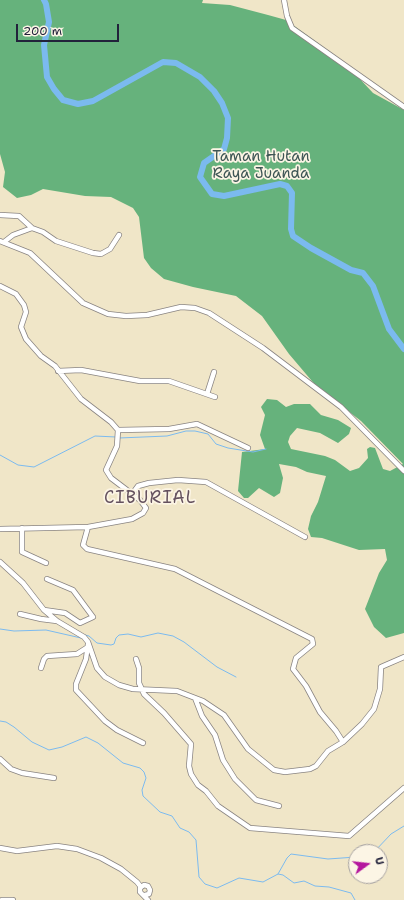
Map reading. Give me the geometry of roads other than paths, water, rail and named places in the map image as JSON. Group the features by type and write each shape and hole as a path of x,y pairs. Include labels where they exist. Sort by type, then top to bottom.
{"street":[{"path":"284,0 286,16 292,28 404,107"},
{"path":"0,215 19,216 32,228 43,232 56,241 97,254 105,253 110,249 119,235"},
{"path":"2,242 13,235 32,228"},
{"path":"2,242 35,256 83,302 108,314 126,316 147,315 181,307 195,308 209,313 263,348 341,407 404,471"},
{"path":"0,286 20,298 25,309 21,327 23,336 35,350 55,366 81,399 111,422 118,430 117,446 106,470 111,478 145,505 144,513 126,521 88,527 0,529"},
{"path":"58,371 81,370 140,380 169,381 215,397"},
{"path":"208,394 214,372"},
{"path":"118,430 170,429 184,425 197,424 248,448"},
{"path":"132,494 138,486 149,483 178,480 206,482 305,537"},
{"path":"88,527 84,547 175,570 312,639 313,644 296,658 293,669 306,686 320,712 336,731 342,742"},
{"path":"22,528 22,552 46,563"},
{"path":"0,562 23,583 44,610 57,621 80,634 88,645 97,668 105,677 124,687 177,691 195,698 224,715 248,748 274,770 285,772 310,769 316,766 328,751 342,742 362,724 374,708 380,689 381,667 404,657"},
{"path":"44,610 66,613 80,622 93,618 73,590 47,579"},
{"path":"20,614 41,620 57,621"},
{"path":"42,668 44,658 47,656 77,654 88,645"},
{"path":"88,645 86,659 76,684 76,690 111,726 143,743"},
{"path":"136,659 141,689 147,698 159,706 191,744 189,766 191,774 218,806 250,828 349,836 404,788"},
{"path":"195,698 202,716 216,735 223,760 235,779 256,800 279,806"},
{"path":"0,759 11,769 22,774 54,778"},
{"path":"0,848 16,851 57,846 77,849 101,858 121,869 138,882 141,887 141,893 147,898 150,893 150,888 146,885 141,887"},
{"path":"2,900 13,900"}],"waterway":[{"path":"44,0 49,22 44,45 47,77 63,100 78,104 93,101 163,62 176,63 200,77 214,91 222,103 228,118 227,138 224,149 204,163 200,177 212,194 224,196 280,184 287,186 292,193 291,229 293,236 311,248 351,270 363,273 373,286 389,329 404,349"},
{"path":"119,438 167,436 186,431 195,431 208,434 216,444 228,448 253,452 266,449"},
{"path":"0,455 18,465 34,467 95,436 116,437"},
{"path":"0,629 14,631 46,630 81,638"},
{"path":"85,635 89,636 97,643 111,645 114,644 119,635 128,634 141,637 158,633 173,636 184,642 217,667 236,677"},
{"path":"0,721 6,722 32,742 49,750 62,747 86,737 98,743 123,763 140,768 144,772 146,778 142,790 143,796 160,812 172,816 180,828 189,832 196,840 199,877 205,884 217,888 239,878 263,882 278,874 283,875 294,883 304,881 315,886 329,887 351,893 355,900"},
{"path":"382,844 391,834 404,826"},
{"path":"278,874 291,854 328,859 348,858"}],"district":[{"name":"CIBURIAL","path":"150,499"}],"park label":[{"name":"Taman Hutan Raya Juanda","path":"261,166"}]}
